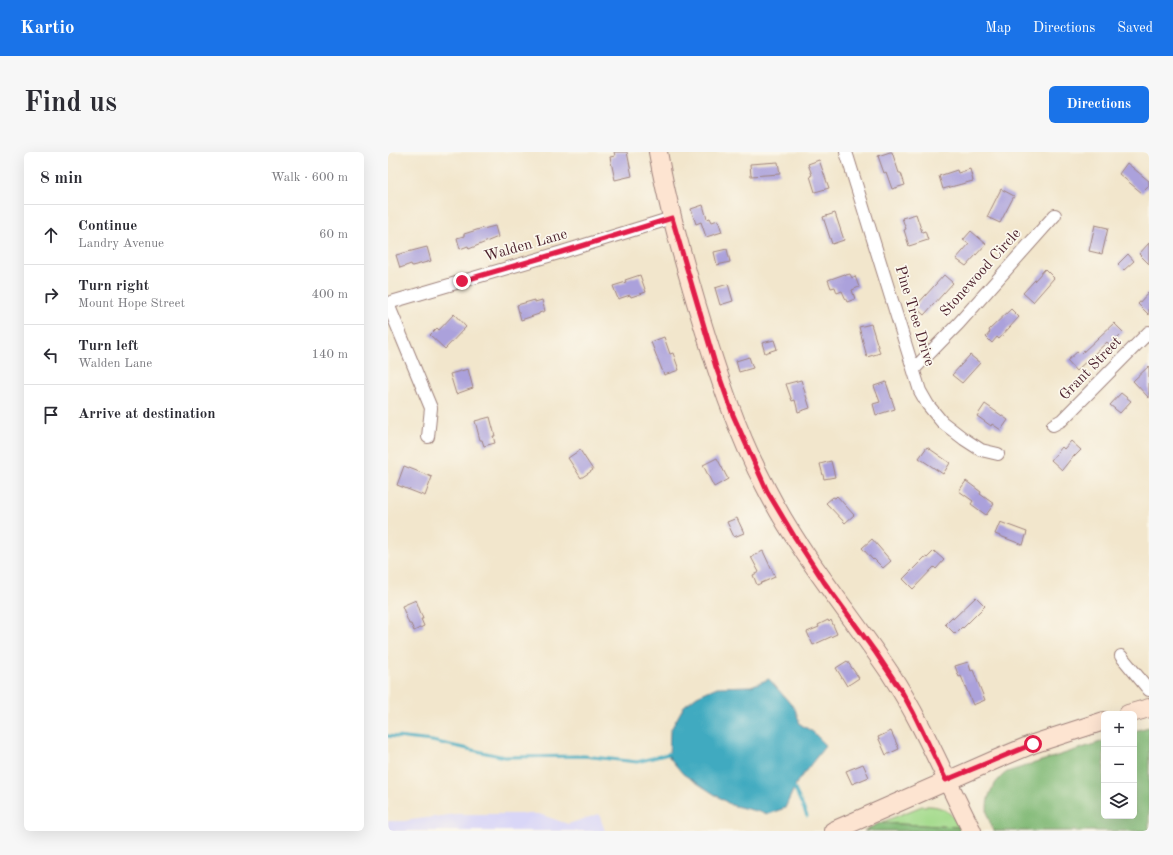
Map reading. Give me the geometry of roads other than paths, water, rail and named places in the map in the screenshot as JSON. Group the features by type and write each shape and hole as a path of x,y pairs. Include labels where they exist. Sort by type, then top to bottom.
{"street":[{"path":"658,152 672,218 716,367 733,415 767,491 824,582 872,647 902,692 921,726 972,831"},
{"name":"Pine Tree Drive","path":"846,152 916,379 924,398 942,422 964,439 981,450 998,454"},
{"name":"Stonewood Circle","path":"914,369 1056,215"},
{"name":"Walden Lane","path":"388,303 672,218"},
{"path":"388,303 431,408 428,437"},
{"name":"Grant Street","path":"1053,425 1062,420 1149,332"},
{"path":"1121,656 1149,690"},
{"path":"1137,711 1149,708"},
{"path":"833,831 946,780 1033,744 1101,722"}],"water":[{"path":"769,679 795,709 800,724 813,732 826,745 797,782 785,808 768,814 731,805 683,774 669,757 670,731 684,706 697,696 717,687 751,686"}],"waterway":[{"path":"388,736 432,741 504,757 584,756 637,762 672,753"},
{"path":"793,785 807,816"}]}
